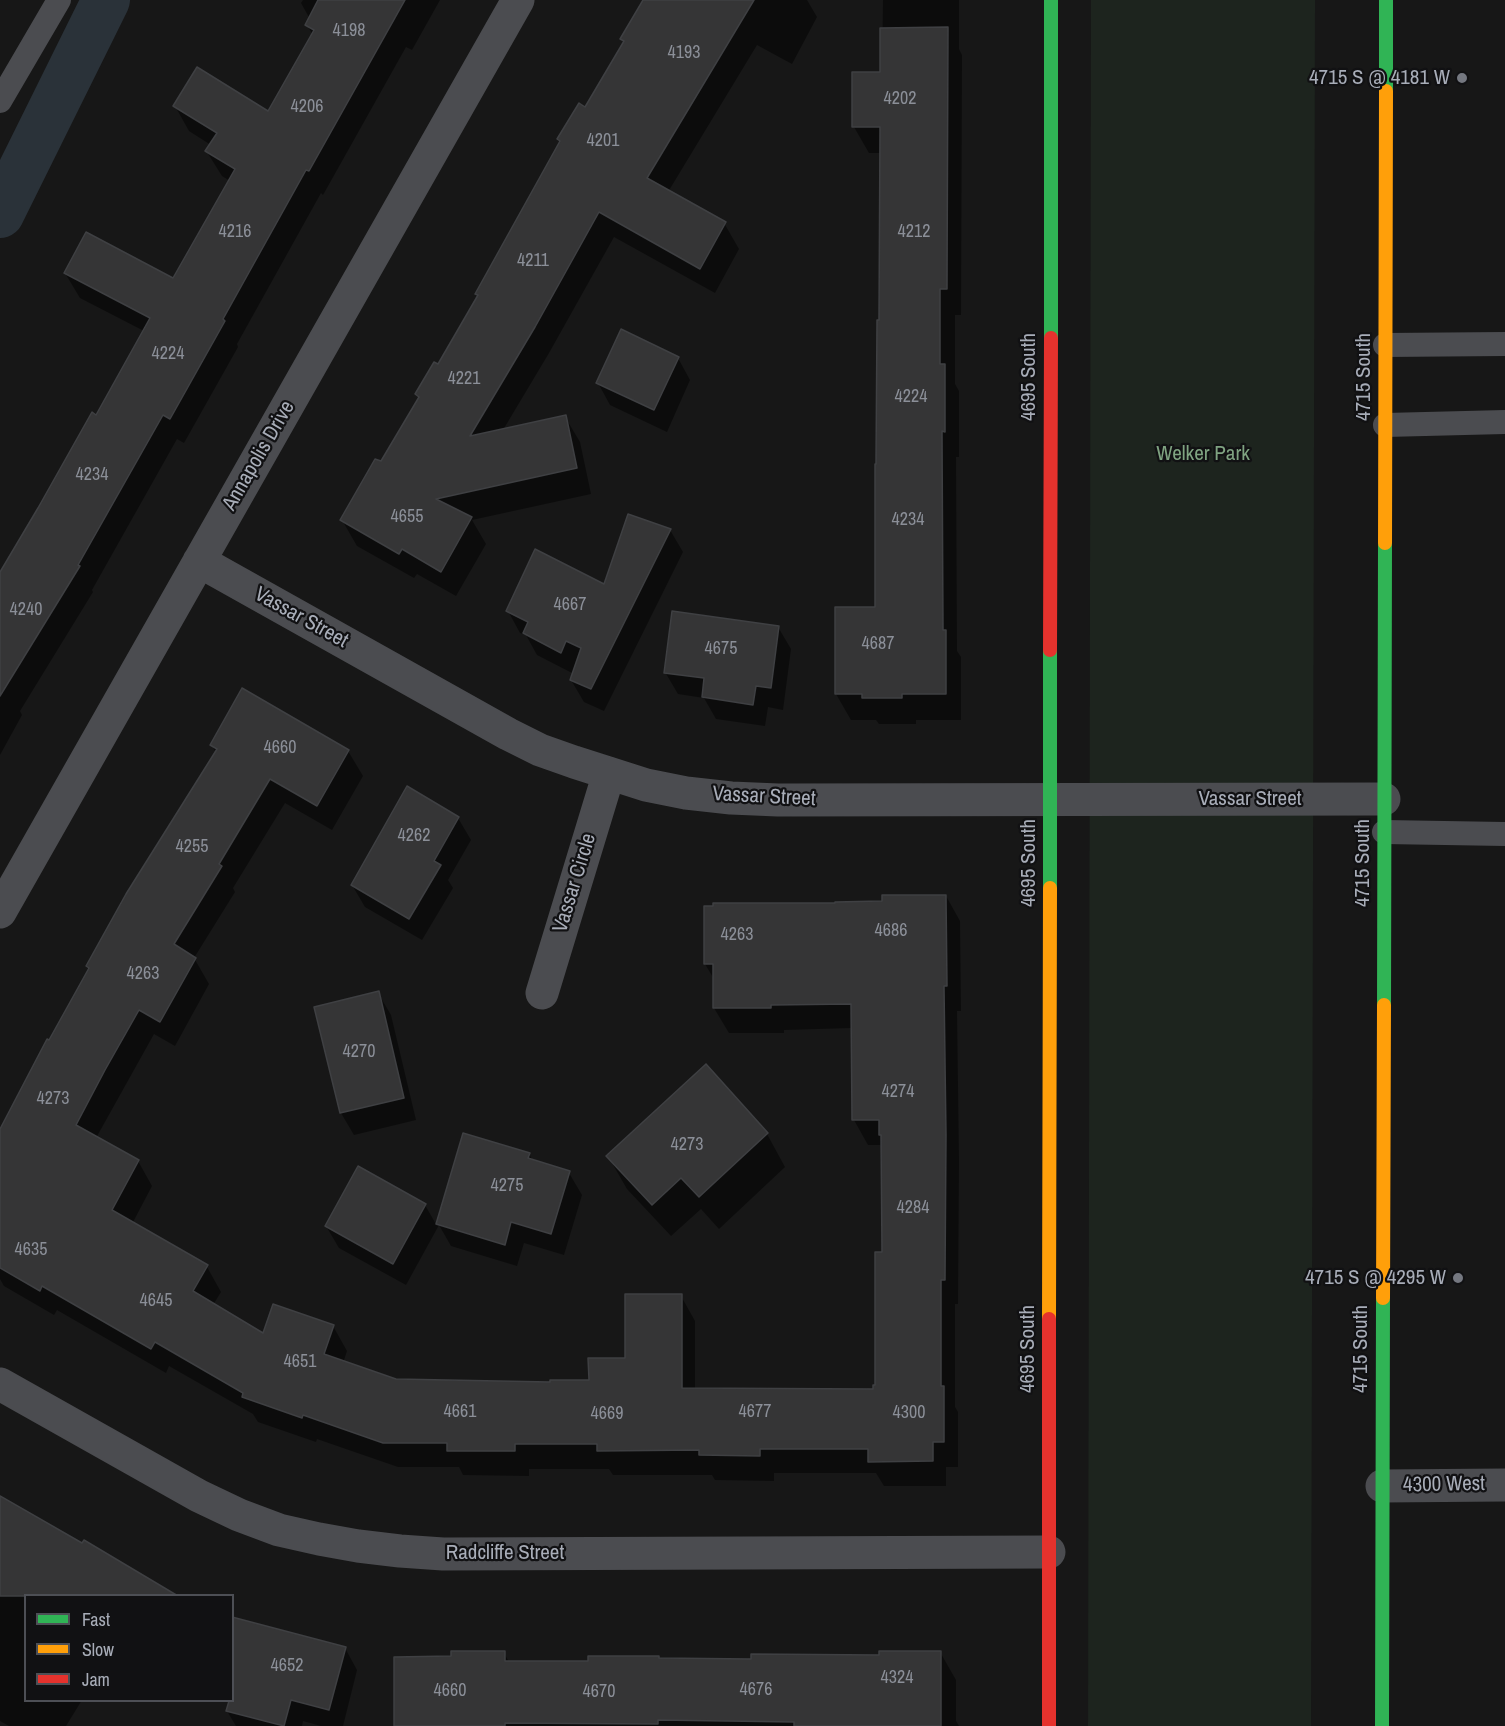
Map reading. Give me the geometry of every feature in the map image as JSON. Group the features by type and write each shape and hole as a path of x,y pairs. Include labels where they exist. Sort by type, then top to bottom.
{"main road":[{"name":"4695 South","path":"1049,1726 1051,0"},
{"name":"4715 South","path":"1382,1726 1386,0"}],"street":[{"name":"Annapolis Drive","path":"0,912 518,0"},
{"name":"Vassar Street","path":"199,561 540,750 646,784 686,793 778,800 1384,799"},
{"name":"Vassar Circle","path":"542,993 609,773"},
{"name":"Radcliffe Street","path":"0,1384 199,1496 239,1515 279,1530 358,1546 443,1554 1049,1552"},
{"name":"4300 West","path":"1382,1486 1505,1485"}],"lane":[{"path":"0,101 59,0"},
{"path":"1385,345 1505,344"},
{"path":"1385,425 1505,422"},
{"path":"1384,832 1505,834"}],"green space":[{"name":"Welker Park","path":"1091,0 1315,0 1311,1726 1088,1726"}],"building":[{"path":"318,0 405,0 309,171 306,170 170,419 163,415 78,565 80,566 0,696 0,572 92,412 96,415 150,318 64,273 86,232 173,278 235,169 205,151 217,133 173,106 197,67 268,111 314,30 305,25"},
{"path":"643,0 754,0 647,178 726,222 700,269 599,212 535,327 470,436 566,415 577,468 436,499 472,517 441,572 402,549 399,554 340,520 375,459 381,461 419,397 415,394 434,362 438,364 478,295 475,294 560,141 557,139 579,103 585,107 624,41 620,39"},
{"path":"948,27 947,289 940,289 940,364 945,364 945,432 942,431 943,630 946,630 946,694 902,694 902,698 862,698 862,694 835,694 835,607 875,607 880,127 852,127 852,72 880,72 880,28"},
{"path":"621,329 679,357 654,410 596,383"},
{"path":"628,514 671,529 591,689 570,680 581,648 566,641 561,653 523,633 528,622 506,611 535,549 604,584"},
{"path":"672,611 779,626 771,688 756,686 753,705 702,697 704,678 664,673"},
{"path":"242,688 349,750 317,806 270,779 219,864 222,866 174,944 196,958 160,1022 139,1010 76,1125 139,1160 112,1210 208,1265 193,1291 263,1333 273,1304 334,1325 324,1354 396,1379 550,1382 550,1380 589,1380 588,1358 625,1358 625,1294 682,1294 682,1388 873,1389 875,1385 875,1252 882,1252 881,1135 879,1135 879,1120 852,1120 851,1004 713,1008 713,964 704,964 704,906 713,906 713,903 882,901 882,895 946,895 945,1280 941,1280 941,1386 944,1386 944,1442 933,1442 933,1461 868,1462 868,1449 760,1449 760,1456 699,1455 699,1450 597,1451 597,1444 515,1444 515,1451 447,1451 447,1443 383,1443 303,1415 302,1418 242,1397 243,1393 155,1342 151,1349 42,1286 40,1291 0,1268 0,1129 47,1039 49,1040 89,968 86,966 126,894 217,749 210,745"},
{"path":"407,786 459,817 434,861 441,865 409,919 351,885"},
{"path":"379,991 404,1098 340,1113 314,1007"},
{"path":"706,1064 768,1133 699,1197 681,1178 652,1205 606,1156"},
{"path":"463,1133 530,1153 528,1158 570,1171 551,1234 511,1222 505,1245 436,1224"},
{"path":"358,1166 426,1204 393,1264 325,1226"},
{"path":"0,1496 82,1543 84,1540 175,1594 24,1594 24,1596 0,1596"},
{"path":"234,1618 346,1647 329,1710 291,1700 284,1726 226,1711 229,1702 234,1702"},
{"path":"451,1651 505,1651 505,1661 588,1661 588,1656 751,1659 751,1654 879,1655 879,1651 941,1651 941,1726 794,1726 794,1722 658,1720 658,1724 505,1723 505,1726 394,1726 394,1657 451,1656"}],"waterway":[{"path":"0,214 106,0"}],"traffic: fast":[{"path":"1051,0 1051,338"},
{"path":"1386,0 1386,91"},
{"path":"1384,1005 1385,543"},
{"path":"1050,650 1050,888"},
{"path":"1382,1726 1383,1298"}],"traffic: slow":[{"path":"1385,543 1386,91"},
{"path":"1049,1319 1050,888"},
{"path":"1383,1298 1384,1005"}],"traffic: jam":[{"path":"1050,650 1051,338"},
{"path":"1049,1319 1049,1726"}],"place":[{"name":"4715 S @ 4181 W","path":"1462,78"},
{"name":"4715 S @ 4295 W","path":"1458,1278"}]}
